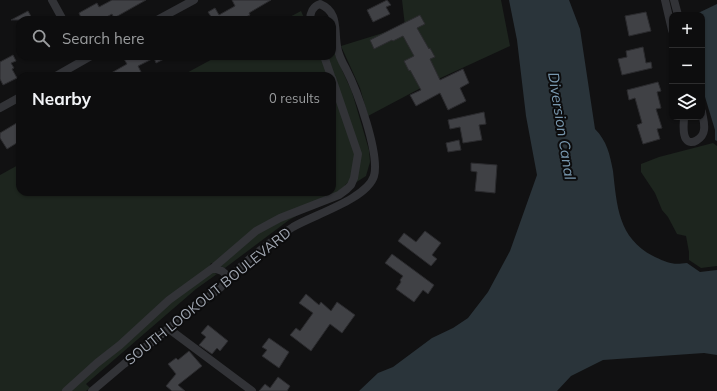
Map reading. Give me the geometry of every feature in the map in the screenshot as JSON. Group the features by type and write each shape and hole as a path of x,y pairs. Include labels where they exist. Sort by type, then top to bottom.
{"street":[{"path":"52,0 61,16"},
{"path":"163,16 184,2 194,0"},
{"path":"669,16 666,2 675,1 677,12"},
{"name":"SOUTH LOOKOUT BOULEVARD","path":"310,16 311,12 316,5 320,4 330,10 332,16"},
{"name":"SOUTH LOOKOUT BOULEVARD","path":"92,391 221,287 229,277 262,251 294,227 348,201 359,193 374,177 375,164 373,149 356,90 336,51"},
{"path":"62,72 81,60"},
{"path":"326,60 330,72"},
{"path":"66,391 97,363 120,345 169,300 214,268 256,231 267,224 339,195 350,185 357,163 358,154 336,88"},
{"path":"0,108 16,98"},
{"path":"684,120 684,134 686,140 689,141 696,141 702,135 704,130 703,120"},
{"path":"350,185 359,193"},
{"path":"214,268 222,271 229,277"},
{"path":"169,329 252,391"}],"shaded area":[{"path":"402,0 501,0 510,46 434,81 368,116 360,88 341,46 399,28 406,35"},
{"path":"301,11 303,16 292,16"},
{"path":"336,56 352,92 369,150 370,162 366,176 355,183 351,180 345,185 347,188 336,194 336,72 188,72 211,60 336,60"},
{"path":"713,143 717,146 717,266 701,268 689,260 686,236 677,234 668,217 662,210 655,193 641,172 641,164 659,157"},
{"path":"16,166 16,196 332,196 289,220 225,268 211,263 208,270 217,274 196,289 86,384 90,388 86,391 0,391 0,175"}],"water":[{"name":"Diversion Canal","path":"509,0 569,0 580,29 595,129 605,143 609,154 613,171 618,209 622,220 633,241 643,250 655,257 670,263 687,263 700,272 717,270 717,355 704,353 603,360 571,376 557,391 359,391 378,373 393,367 432,338 453,328 468,318 488,292 510,251 537,175 526,116 517,40"},
{"path":"717,4 717,141 715,140 715,130 705,97 705,12 700,12"}],"building":[{"path":"112,0 146,0 118,16 113,16 112,14 108,16 80,16 79,13 97,3 99,7"},
{"path":"232,0 271,0 249,13 250,15 248,16 211,16 208,12 215,8 219,15 235,6"},
{"path":"387,0 391,5 386,7 390,14 373,22 367,10"},
{"path":"28,11 31,16 19,16"},
{"path":"646,12 651,31 629,36 625,16"},
{"path":"420,15 425,24 417,28 435,57 430,59 440,80 463,69 469,83 460,88 466,101 448,110 440,93 416,106 410,95 421,90 404,61 414,56 403,36 374,49 370,40"},
{"path":"643,47 646,63 651,62 652,68 622,75 618,59 627,57 626,51"},
{"path":"13,55 16,61 11,63 14,68 12,69 16,78 3,85 0,79 0,62"},
{"path":"125,60 150,60 138,66 141,72 113,72 127,64"},
{"path":"155,60 162,60 156,63"},
{"path":"658,82 661,91 657,92 661,108 656,109 662,128 657,129 660,139 643,144 637,125 642,123 635,98 629,100 627,90"},
{"path":"484,112 486,124 479,125 482,140 463,143 460,127 450,129 448,120"},
{"path":"16,123 16,143 7,149 0,138 0,133"},
{"path":"459,140 461,150 448,152 446,143"},
{"path":"471,163 497,165 495,193 475,191 477,172 471,171"},
{"path":"425,231 441,243 432,255 437,259 431,266 398,241 404,233 416,242"},
{"path":"392,254 434,285 428,294 423,290 414,302 396,289 403,276 385,263"},
{"path":"306,294 319,305 321,302 331,311 337,302 355,315 342,333 330,324 311,351 290,335 296,328 300,331 313,313 299,303"},
{"path":"208,325 228,341 220,351 217,348 212,354 199,345 206,337 201,333"},
{"path":"269,338 289,352 279,368 262,356 267,350 262,347"},
{"path":"189,351 202,366 178,385 185,391 172,391 166,386 176,374 168,364 176,358 178,360"},
{"path":"278,377 290,386 287,391 259,391 265,384 270,388"}]}
